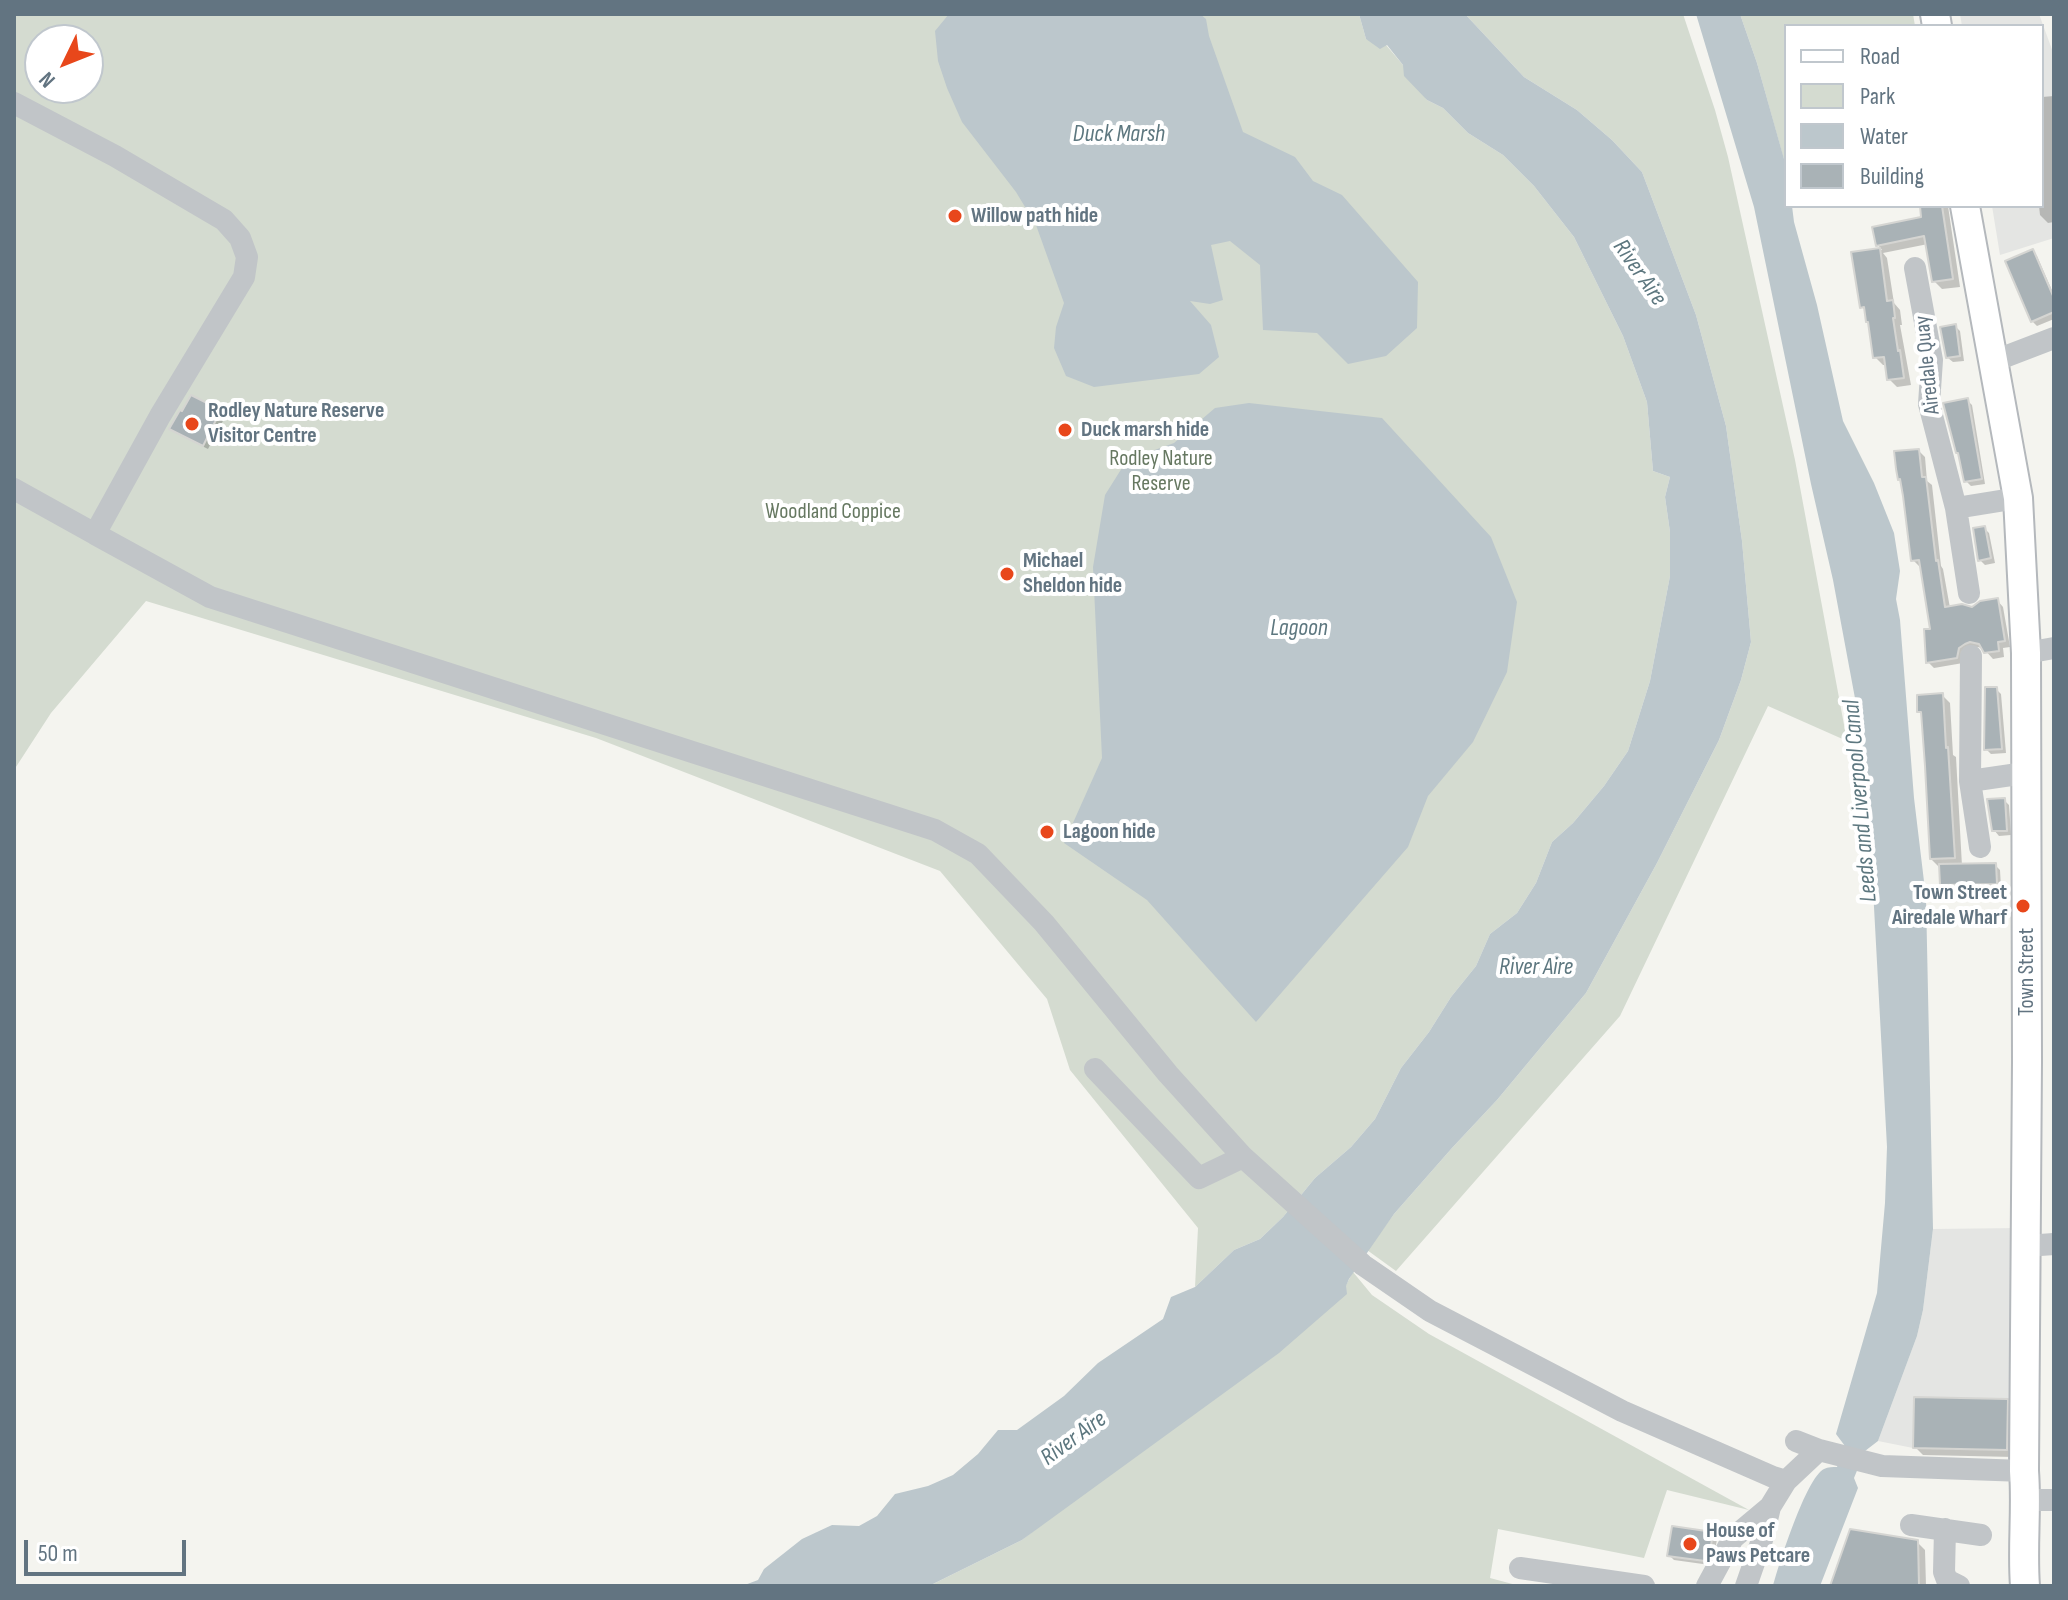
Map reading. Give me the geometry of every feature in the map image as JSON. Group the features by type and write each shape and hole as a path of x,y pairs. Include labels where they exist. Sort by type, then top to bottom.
{"main road":[{"name":"Town Street","path":"1967,208 2018,498 2026,653 2025,773 2040,1245 2024,1471 2040,1500 2023,1553 2025,1586"}],"street":[{"path":"14,103 115,156 224,220 240,238 247,257 244,277 160,416 95,534"},
{"name":"Airedale Quay","path":"1915,268 1932,360 1929,404 1956,508 1969,593"},
{"path":"1994,361 2054,338"},
{"path":"14,489 210,597 935,830 978,854 1044,923 1168,1074 1243,1157 1363,1265 1430,1311 1622,1411 1786,1481"},
{"path":"1956,508 2018,498"},
{"path":"2026,653 2054,648"},
{"path":"1971,656 1970,781 1980,847"},
{"path":"1970,781 2025,773"},
{"path":"1095,1069 1199,1178 1243,1157"},
{"path":"1796,1441 1882,1466 2024,1471"},
{"path":"1707,1586 1733,1538 1770,1507 1786,1481 1827,1452"},
{"path":"1746,1586 1770,1507"},
{"path":"1911,1525 1981,1535"},
{"path":"1945,1529 1944,1572 1947,1580 1959,1586"},
{"path":"1520,1568 1644,1586"}],"shaded area":[{"path":"1960,14 2039,14 2043,24 1962,24"},
{"path":"2044,28 2054,55 2054,238 2000,255 1992,208 2044,208"},
{"path":"2019,1228 2013,1450 1913,1448 1878,1441 1917,1336 1933,1229"}],"green space":[{"name":"Rodley Nature Reserve","path":"14,14 1359,14 1366,39 1386,45 1427,100 1443,108 1468,133 1503,155 1534,186 1574,237 1623,336 1647,402 1653,471 1670,477 1665,497 1670,532 1670,576 1650,681 1628,751 1604,786 1573,823 1552,842 1536,883 1517,913 1490,934 1476,966 1401,1068 1375,1119 1351,1147 1315,1178 1260,1239 1234,1250 1195,1287 1198,1228 1070,1070 1047,999 940,871 596,738 146,601 51,713 14,770"},
{"path":"1465,14 1683,14 1728,157 1795,460 1847,741 1768,706 1620,1016 1396,1271 1367,1250 1394,1214 1497,1100 1586,993 1719,740 1751,642 1742,541 1726,426 1696,315 1642,172 1612,140 1577,110 1524,77"},
{"path":"1740,14 1913,14 1915,24 1784,24 1784,160"},
{"path":"1353,1272 1372,1295 1429,1334 1749,1510 1667,1490 1644,1558 1498,1529 1490,1578 1520,1586 929,1586 1022,1540 1346,1285"}],"water":[{"name":"Duck Marsh","path":"949,14 1200,14 1206,19 1209,36 1243,132 1295,157 1313,181 1342,195 1418,282 1417,328 1386,356 1348,364 1317,333 1263,330 1260,265 1230,241 1211,245 1223,300 1210,304 1190,301 1211,325 1219,357 1199,374 1094,387 1066,376 1054,348 1056,327 1064,303 1036,225 1016,192 962,122 938,61 935,31"},
{"name":"River Aire","path":"1359,14 1465,14 1524,77 1577,110 1612,140 1642,172 1696,315 1726,426 1742,541 1751,642 1719,740 1586,993 1497,1100 1394,1214 1349,1279 1347,1294 1279,1353 1022,1540 929,1586 742,1586 758,1580 764,1569 802,1539 832,1525 859,1526 877,1516 895,1494 928,1486 953,1475 978,1454 998,1430 1017,1430 1064,1396 1098,1363 1163,1319 1171,1297 1195,1287 1234,1250 1260,1239 1315,1178 1351,1147 1375,1119 1401,1068 1476,966 1490,934 1517,913 1536,883 1552,842 1573,823 1604,786 1628,751 1650,681 1670,576 1670,532 1665,497 1670,477 1653,471 1647,402 1623,336 1574,237 1534,186 1503,155 1468,133 1443,108 1427,100 1404,76 1403,65 1387,45 1380,49 1366,39"},
{"path":"1696,14 1740,14 1784,159 1784,208 1792,208 1843,421 1874,483 1894,533 1900,571 1896,599 1926,898 1933,1229 1923,1310 1917,1336 1878,1441 1865,1451 1854,1478 1858,1488 1820,1586 1773,1586 1809,1488 1824,1469 1837,1467 1845,1446 1836,1434 1877,1293 1887,1147 1867,778 1833,580 1754,207"},
{"name":"Lagoon","path":"1249,403 1382,418 1491,537 1517,602 1507,672 1473,742 1428,796 1408,847 1256,1022 1147,900 1064,843 1102,758 1093,567 1105,495 1127,460 1174,443 1215,408"}],"building":[{"path":"1920,208 1942,208 1953,279 1932,282 1924,236 1876,246 1872,227 1921,217"},
{"path":"1880,248 1887,301 1893,300 1893,318 1904,378 1887,380 1884,357 1873,358 1868,322 1864,307 1860,308 1851,252"},
{"path":"2033,249 2054,298 2054,312 2031,322 2005,261"},
{"path":"1956,324 1960,356 1946,358 1940,327"},
{"name":"Rodley Nature Reserve Visitor Centre","path":"191,395 221,410 203,446 169,429"},
{"path":"1968,398 1982,479 1964,482 1943,403"},
{"path":"1919,449 1945,607 1962,604 1972,607 1980,601 1998,598 2005,641 1998,642 1999,651 1984,653 1979,644 1970,642 1959,648 1957,658 1926,663 1924,629 1930,629 1919,560 1911,561 1894,451"},
{"path":"1985,526 1991,558 1978,561 1973,528"},
{"path":"1985,687 1997,687 2002,749 1984,750"},
{"path":"1943,693 1955,858 1930,859 1921,712 1917,712 1917,695"},
{"path":"2005,798 2007,831 1992,831 1987,799"},
{"path":"1996,863 1997,884 1940,885 1939,864"},
{"path":"1914,1397 2008,1399 2007,1450 1913,1448"},
{"name":"House of Paws Petcare","path":"1672,1526 1713,1532 1710,1552 1705,1561 1667,1556"},
{"path":"1850,1529 1918,1540 1919,1586 1830,1586"}],"place":[{"name":"Willow path hide","path":"955,216"},
{"name":"Rodley Nature Reserve Visitor Centre","path":"192,424"},
{"name":"Duck marsh hide","path":"1065,430"},
{"name":"Michael Sheldon hide","path":"1007,574"},
{"name":"Lagoon hide","path":"1047,832"},
{"name":"Town Street Airedale Wharf","path":"2023,906"},
{"name":"House of Paws Petcare","path":"1690,1544"}],"park label":[{"name":"Woodland Coppice","path":"833,512"}],"water label":[{"name":"Leeds and Liverpool Canal","path":"1861,801"}]}
